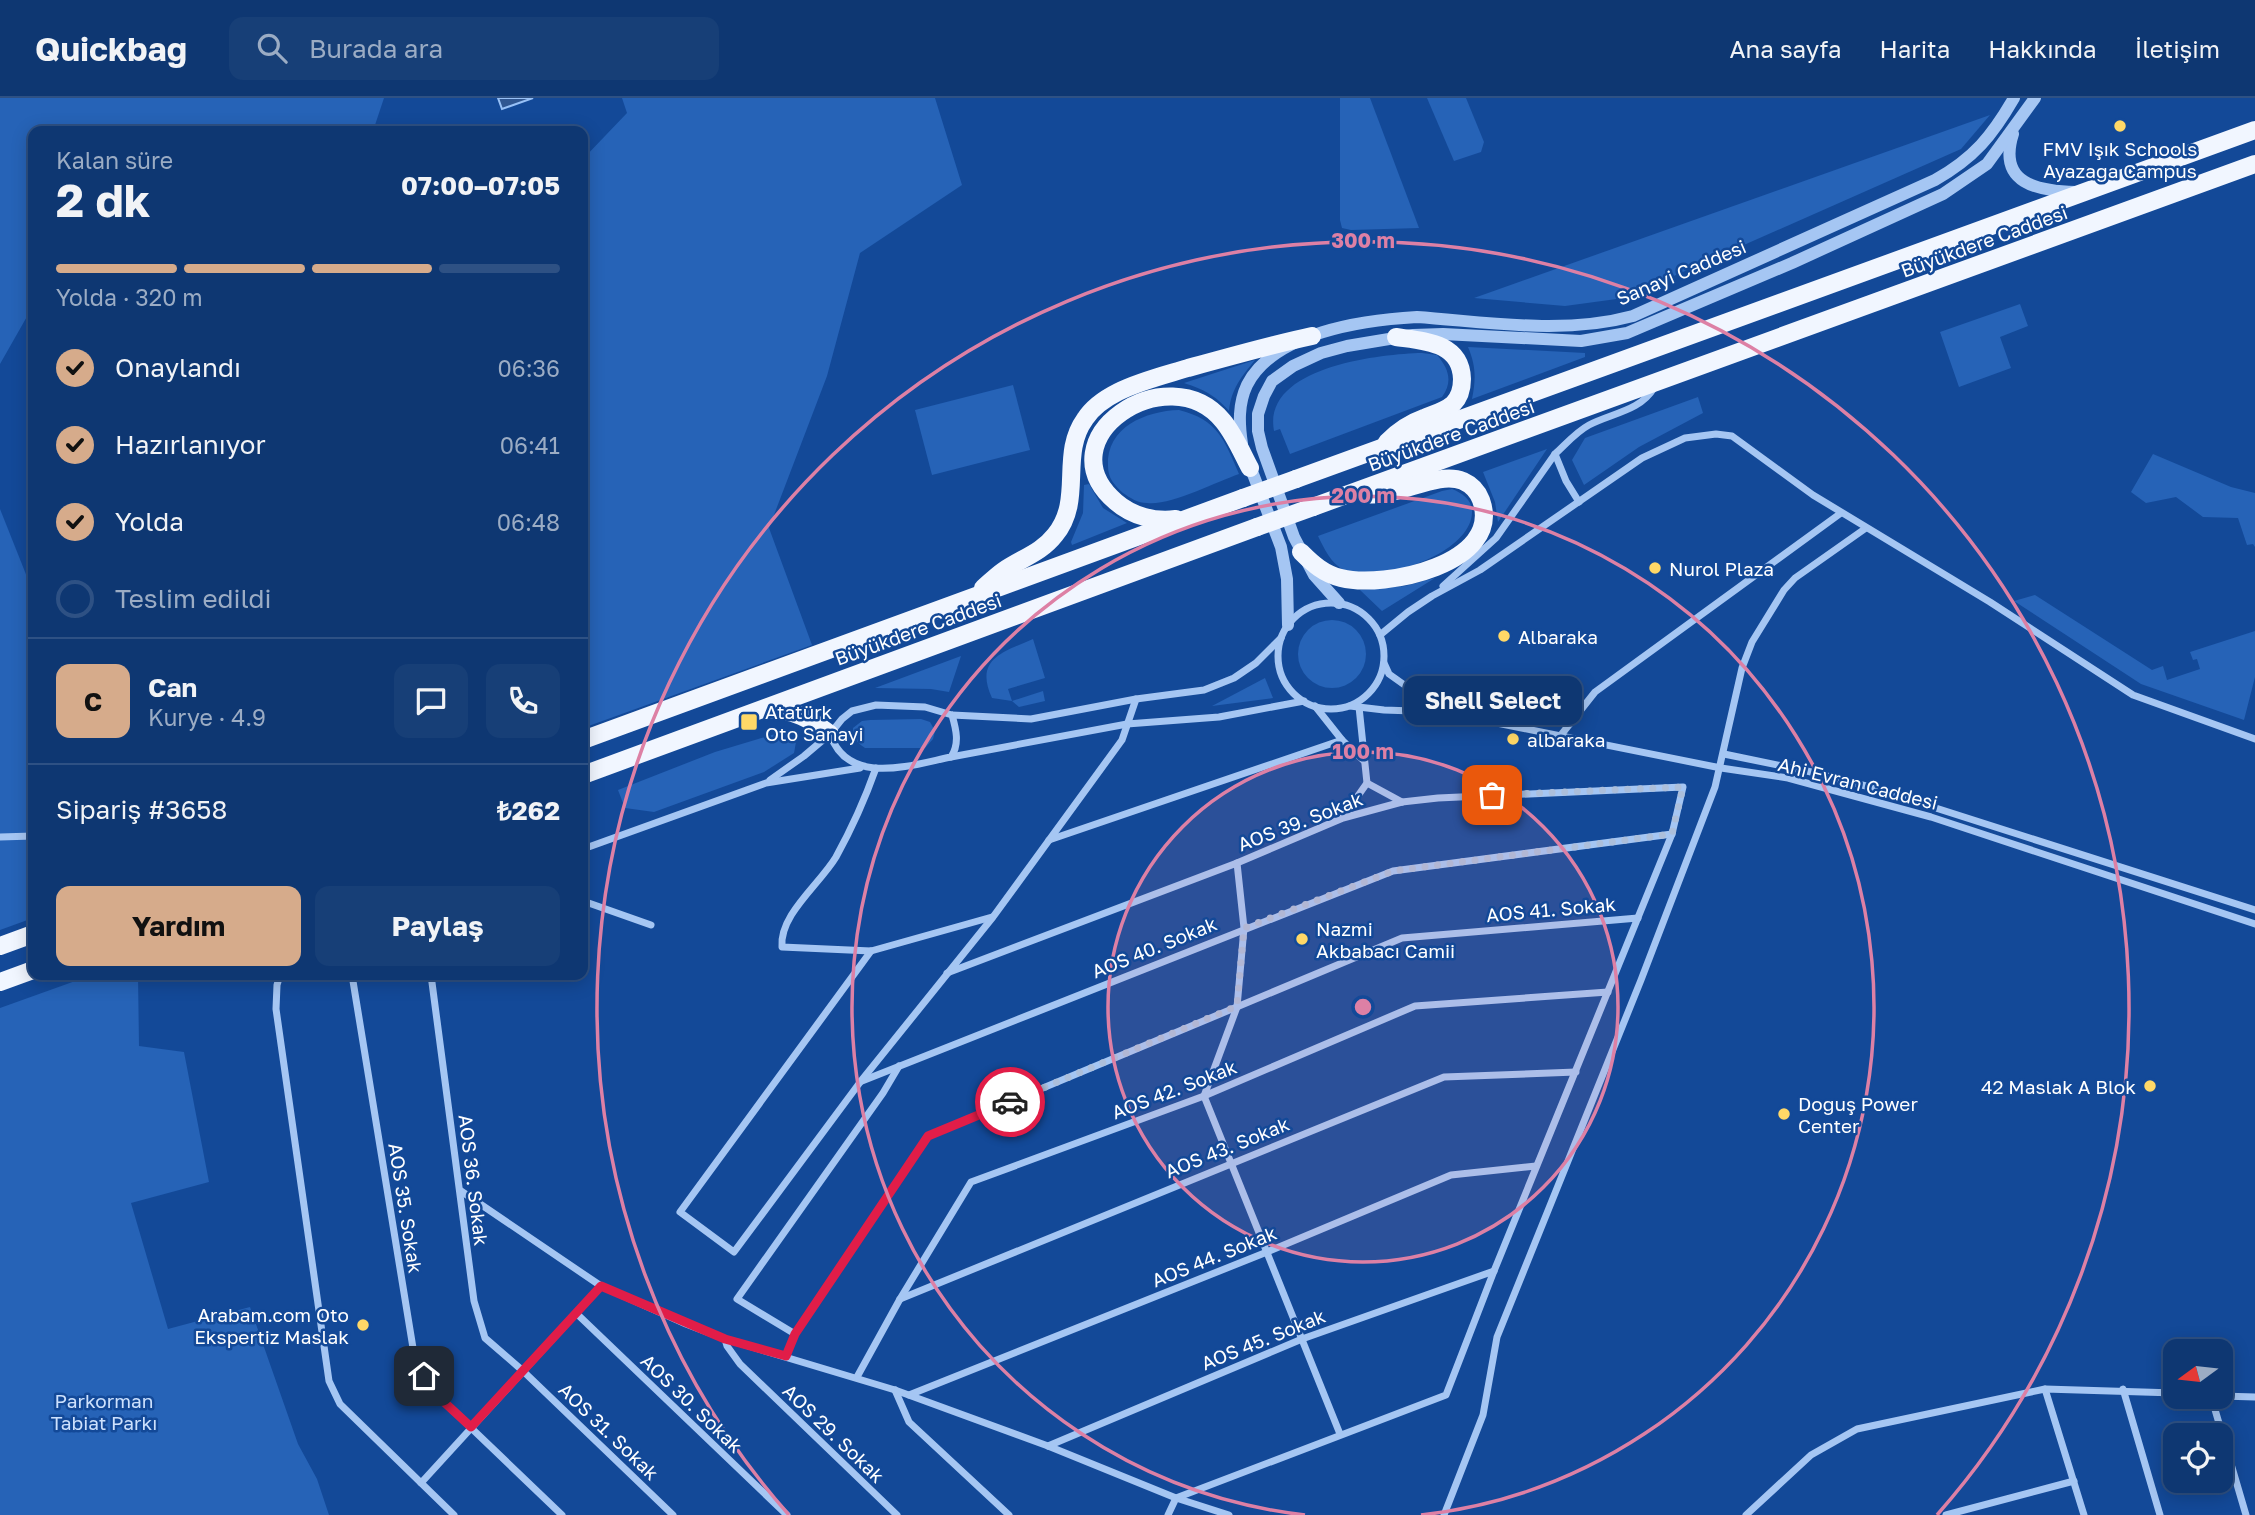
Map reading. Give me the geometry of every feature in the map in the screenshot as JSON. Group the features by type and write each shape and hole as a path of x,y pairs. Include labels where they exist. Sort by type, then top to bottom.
{"main road":[{"name":"Büyükdere Caddesi","path":"588,738 2255,130"},
{"name":"Büyükdere Caddesi","path":"588,773 2255,164"},
{"path":"975,596 1002,572 1042,549 1057,533 1071,500 1071,463 1078,432 1085,418 1103,401 1140,382 1262,347 1312,336"},
{"path":"1379,450 1407,425 1452,405 1459,397 1462,384 1459,362 1452,352 1429,342 1396,337"},
{"path":"1200,514 1172,520 1149,519 1124,510 1105,493 1097,479 1094,462 1097,439 1104,427 1133,404 1163,397 1190,398 1212,410 1224,422 1250,468"},
{"path":"1301,552 1327,574 1342,579 1380,581 1409,577 1434,569 1466,549 1477,538 1484,525 1485,510 1479,495 1471,485 1462,481 1437,480 1393,493 1353,493"},
{"path":"766,709 785,710 809,718 830,734"},
{"path":"0,946 28,936"},
{"path":"0,982 28,973"}],"street":[{"name":"Sanayi Caddesi","path":"1288,625 1287,579 1281,547 1242,445 1239,424 1246,387 1259,369 1277,354 1312,336 1377,320 1417,317 1560,327 1599,324 1633,316 1955,169 1987,140 2014,98"},
{"name":"Sanayi Caddesi","path":"1339,603 1314,575 1301,552 1260,440 1258,414 1264,396 1272,382 1293,366 1311,357 1347,346 1396,337 1443,334 1581,341 1627,333 1792,263 1943,194 1987,164 2035,98"},
{"path":"2016,124 2009,147 2010,164 2017,177 2025,183 2044,189 2084,192"},
{"path":"1380,635 1432,596 1496,538 1555,454 1586,427 1640,404 1648,398 1657,382"},
{"path":"1432,596 1480,569 1642,458 1685,438 1732,436 1841,513 1990,602 2133,695 2255,739"},
{"path":"1555,454 1566,481 1579,502"},
{"path":"1561,735 1595,692 1841,513"},
{"path":"1444,1515 1483,1415 1497,1338 1641,980 1721,768 1742,668 1752,642 1784,590 1807,568 1866,528"},
{"path":"1339,603 1363,614 1380,635 1384,662 1373,689 1363,699 1354,706 1332,709 1315,706 1293,692 1279,667 1279,652 1288,625 1298,615 1310,607 1339,603"},
{"path":"766,783 804,757 852,711 876,705 925,707 952,715 1031,719 1136,699 1204,690 1234,678 1256,663 1282,638"},
{"name":"Ahi Evran Caddesi","path":"1384,662 1389,674 1442,712"},
{"path":"871,951 681,1212 734,1252 861,1081 993,917 1122,740 1136,699"},
{"path":"588,847 766,783 860,768 899,767 1127,724 1219,717 1304,701"},
{"path":"1315,706 1342,740 1363,760"},
{"path":"1343,818 1367,783 1354,706"},
{"name":"Ahi Evran Caddesi","path":"1354,706 1442,712 1721,768 1788,778 1931,817 2255,924"},
{"path":"951,757 956,750 952,715"},
{"path":"830,734 842,754 860,768"},
{"path":"1048,841 1342,740"},
{"name":"Ahi Evran Caddesi","path":"1724,754 1870,787 2255,911"},
{"path":"876,768 862,808 819,882 798,904 781,936 782,947 871,951 993,917"},
{"path":"1367,783 1402,802"},
{"name":"AOS 39. Sokak","path":"947,973 1237,863 1343,818 1402,802 1683,787 1672,834"},
{"path":"1168,1515 1176,1498 1446,1395 1672,834"},
{"name":"AOS 40. Sokak","path":"861,1081 1393,871 1672,834"},
{"path":"0,838 28,836"},
{"path":"1237,863 1244,928 1237,1006 1204,1096 1340,1434"},
{"path":"588,903 651,925"},
{"name":"AOS 41. Sokak","path":"786,1356 795,1334 928,1136 1402,938 1638,918"},
{"path":"278,980 276,1009 329,1381 340,1404 454,1515"},
{"name":"AOS 35. Sokak","path":"353,980 414,1354 424,1376 437,1393 562,1515"},
{"name":"AOS 36. Sokak","path":"432,980 479,1323 485,1338 523,1371"},
{"name":"AOS 42. Sokak","path":"857,1377 900,1299 971,1182 1204,1096 1415,1006 1608,992"},
{"path":"795,1334 737,1299 883,1093 899,1066"},
{"name":"AOS 43. Sokak","path":"900,1299 1444,1077 1576,1072"},
{"name":"AOS 44. Sokak","path":"908,1396 1451,1175 1536,1166"},
{"path":"461,1191 601,1286 725,1339 895,1390 1048,1446 1176,1498 1229,1515"},
{"name":"AOS 45. Sokak","path":"1048,1446 1302,1339 1494,1271"},
{"path":"421,1483 601,1286"},
{"name":"AOS 30. Sokak","path":"576,1313 787,1515"},
{"name":"AOS 29. Sokak","path":"725,1339 740,1364 897,1515"},
{"name":"AOS 31. Sokak","path":"523,1371 673,1515"},
{"path":"2045,1389 2084,1515"},
{"path":"1746,1515 1811,1455 1857,1429 2045,1389 2163,1392"},
{"path":"895,1390 909,1422 1009,1515"},
{"path":"2123,1390 2160,1515"},
{"path":"2233,1396 2255,1397"},
{"path":"2215,1409 2246,1515"},
{"path":"1946,1515 1965,1513 2074,1481"}],"green space":[{"path":"0,98 384,98 375,126 28,126 28,315 0,364"},
{"path":"622,98 935,98 962,185 860,253 827,376 769,528 812,645 588,726 588,154 627,113"},
{"path":"1340,98 1370,98 1419,228 1342,228"},
{"path":"1427,98 1466,98 1484,142 1481,152 1454,161"},
{"path":"1990,115 1961,149 1624,298 1565,306 1474,298"},
{"path":"2020,304 2028,326 2000,337 2011,368 1959,387 1940,332"},
{"path":"1468,347 1585,353 1585,357 1472,399 1475,373"},
{"path":"1422,353 1437,355 1447,370 1448,386 1442,397 1290,454 1280,429 1274,431 1275,409 1286,392 1304,378 1353,361"},
{"path":"1255,360 1235,389 1229,411 1208,393 1184,383"},
{"path":"1013,385 1030,450 932,475 915,410"},
{"path":"1698,397 1703,413 1639,447 1584,485 1572,460 1585,438"},
{"path":"1179,410 1211,425 1224,441 1239,474 1168,501 1144,503 1131,498 1117,487 1109,474 1109,452 1114,441 1121,431 1142,418"},
{"path":"1547,449 1498,522 1495,502 1483,472"},
{"path":"2153,454 2231,487 2255,493 2255,547 2253,544 2247,545 2238,518 2203,517 2176,497 2146,503 2131,492"},
{"path":"1089,484 1103,508 1127,523 1072,545 1083,513 1084,485"},
{"path":"1452,489 1470,503 1472,511 1468,526 1457,540 1441,553 1421,562 1399,569 1359,574 1339,567 1318,536 1442,491"},
{"path":"0,509 28,579 28,920 0,930"},
{"path":"1435,578 1382,611 1360,590 1405,586"},
{"path":"2035,595 2152,670 2163,666 2167,680 2200,669 2197,659 2193,660 2190,652 2255,631 2255,677 2244,720 2141,684 2014,601"},
{"path":"1332,620 1345,623 1356,630 1363,641 1366,654 1363,667 1356,678 1345,685 1332,688 1319,685 1308,678 1301,667 1298,654 1301,641 1308,630 1319,623"},
{"path":"1033,639 1045,678 1008,689 1012,701 992,698 987,685 989,666 1002,653"},
{"path":"961,656 949,692 875,688"},
{"path":"1265,678 1273,698 1212,706"},
{"path":"1043,691 1045,701 1019,707 1012,701"},
{"path":"921,719 930,722 935,731 933,739 925,748 865,748 857,742 854,734 853,728 862,721"},
{"path":"775,734 789,734 796,742 794,753 764,772 654,812 625,808 618,790 715,752"},
{"name":"Parkorman Tabiat Parkı","path":"78,980 138,980 139,1046 184,1052 209,1182 131,1203 168,1329 250,1307 298,1444 317,1479 329,1515 0,1515 0,1008"}],"shaded area":[{"path":"498,98 533,98 502,109"}],"way so far":[{"path":"1010,1102 1237,1006 1244,928 1393,871 1672,834 1683,787 1492,795"}],"place":[{"name":"FMV Işık Schools Ayazağa Campus","path":"2120,126"},
{"name":"Nurol Plaza","path":"1655,568"},
{"name":"Albaraka","path":"1504,636"},
{"name":"Atatürk Oto Sanayi","path":"749,722"},
{"name":"albaraka","path":"1513,739"},
{"name":"Shell Select","path":"1492,795"},
{"name":"Nazmi Akbabacı Camii","path":"1302,939"},
{"name":"42 Maslak A Blok","path":"2150,1086"},
{"name":"Doğuş Power Center","path":"1784,1114"},
{"name":"Arabam.com Oto Ekspertiz Maslak","path":"363,1325"}],"route":[{"path":"424,1376 444,1402 471,1427 601,1286 725,1339 786,1356 795,1334 928,1136 1010,1102"}]}
